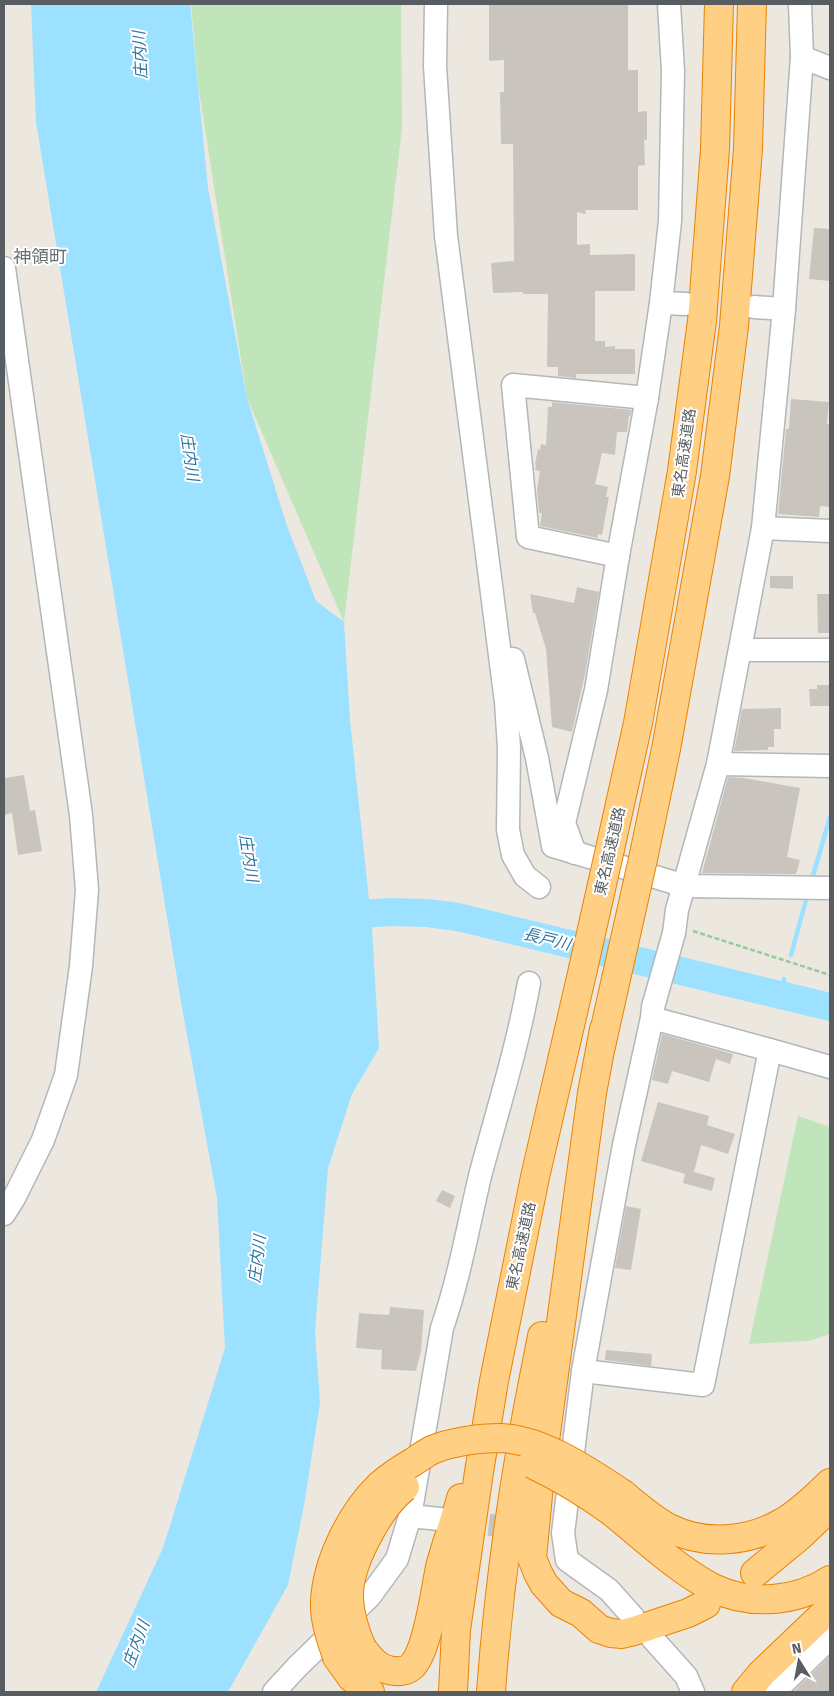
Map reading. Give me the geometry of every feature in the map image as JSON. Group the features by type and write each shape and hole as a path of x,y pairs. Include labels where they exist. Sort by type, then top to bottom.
{"highway":[{"name":"東名高速道路","path":"453,1692 456,1630 494,1381 535,1177 638,723 682,471 702,321 715,149 718,4"},
{"path":"491,1692 498,1605 521,1448 604,1029 666,750 718,448 734,326 748,149 752,4"},
{"path":"604,1029 592,1093 539,1485 532,1558 544,1584 561,1603 581,1613 599,1628 611,1633 634,1632 688,1613 706,1604"},
{"path":"494,1381 477,1431 457,1512 440,1567 425,1635 416,1661 410,1668 392,1671 349,1652 327,1625 325,1602 330,1572 340,1543 359,1510 379,1486 432,1450 461,1442 500,1438 529,1443 587,1470 617,1503 687,1572 713,1588 750,1598 773,1599 788,1597 818,1588 830,1580"},
{"path":"617,1503 688,1535 708,1539 726,1539 745,1537 784,1522 803,1509 830,1483"},
{"path":"755,1573 800,1536 830,1507"},
{"path":"746,1692 761,1674 830,1608"},
{"path":"349,1652 352,1678 370,1692"}],"street":[{"path":"436,4 435,66 446,236 506,702 509,748 508,830 513,855 525,876 539,887"},
{"path":"575,853 564,823 596,690 618,556 648,398 661,303 670,221 673,71 669,4"},
{"path":"633,1617 609,1590 567,1560 553,1532 624,1145 653,1012 675,930 677,910 718,764 763,528 784,309 802,57 800,4"},
{"path":"802,57 830,68"},
{"path":"4,268 81,815 87,890 81,966 66,1075 42,1140 14,1198 4,1214"},
{"path":"661,303 686,304"},
{"path":"754,307 784,309"},
{"path":"618,556 528,536 512,385 648,398"},
{"path":"763,528 830,531"},
{"path":"498,638 512,657 537,758 553,846 685,886 830,888"},
{"path":"741,650 830,650"},
{"path":"718,764 830,766"},
{"path":"274,1692 370,1596 396,1559 410,1516 442,1328 452,1299 480,1176 521,1027 529,983"},
{"path":"653,1012 770,1050 830,1067"},
{"path":"583,1371 703,1385 770,1050"},
{"path":"410,1516 440,1519"},
{"path":"652,1638 686,1676 692,1692"},
{"path":"774,1692 830,1638"}],"path":[{"path":"675,930 830,975"}],"green space":[{"path":"191,4 401,4 402,128 344,622 247,398 198,84"},
{"path":"798,1116 830,1127 830,1334 808,1341 749,1344"}],"water":[{"name":"庄内川","path":"31,4 190,4 208,188 247,398 287,526 316,601 344,622 350,720 372,928 379,1048 352,1094 328,1168 315,1332 320,1403 304,1505 288,1585 228,1692 96,1692 163,1548 225,1348 217,1198 181,1002 36,122"}],"building":[{"path":"489,4 628,4 628,70 638,70 638,112 647,111 647,140 644,140 645,165 638,166 638,210 585,210 586,214 577,212 577,245 590,244 590,255 635,254 635,291 595,291 595,341 605,341 605,347 615,346 615,349 635,349 635,374 576,374 576,378 558,376 558,367 547,367 548,294 523,294 523,292 493,293 491,263 514,261 513,144 501,144 500,92 504,92 504,60 489,61"},
{"path":"814,228 830,229 830,281 809,279"},
{"path":"791,399 829,402 827,424 830,424 830,507 820,506 819,517 778,514 786,429 789,429"},
{"path":"552,402 632,410 629,416 627,432 617,432 615,455 602,453 595,484 608,487 606,497 609,497 602,535 598,534 598,538 540,526 542,513 539,513 537,490 540,471 535,470 535,464 538,449 540,450 541,444 546,445 548,407 552,407"},
{"path":"770,576 793,576 793,589 770,588"},
{"path":"577,587 599,592 585,674 572,732 552,727 546,649 535,613 533,613 530,594 574,603"},
{"path":"817,594 830,594 830,633 818,633"},
{"path":"817,685 829,685 829,706 810,706 809,689 817,689"},
{"path":"781,708 781,729 774,729 774,747 768,747 768,750 734,751 742,709"},
{"path":"24,775 30,811 35,810 42,851 18,855 12,813 5,815 4,778"},
{"path":"728,777 800,788 787,857 800,860 796,874 702,873"},
{"path":"662,1034 733,1054 730,1064 716,1059 709,1082 672,1071 668,1084 652,1080"},
{"path":"658,1102 709,1116 707,1125 735,1134 728,1154 701,1145 694,1172 715,1178 712,1191 683,1183 685,1174 641,1161"},
{"path":"442,1190 455,1196 450,1208 436,1201"},
{"path":"626,1206 641,1209 631,1270 615,1268"},
{"path":"390,1307 424,1310 421,1351 416,1371 381,1369 382,1350 356,1348 359,1313 389,1315"},
{"path":"606,1350 652,1354 651,1366 605,1360"},
{"path":"830,1656 830,1692 793,1692"}],"waterway":[{"path":"812,879 830,817"},
{"path":"791,955 806,900"},
{"name":"長戸川","path":"333,916 390,912 427,913 458,917 830,1007"},
{"path":"784,979 786,997"}],"tunnel":[{"path":"456,1521 526,1529"}],"district":[{"name":"神領町","path":"40,257"}]}
